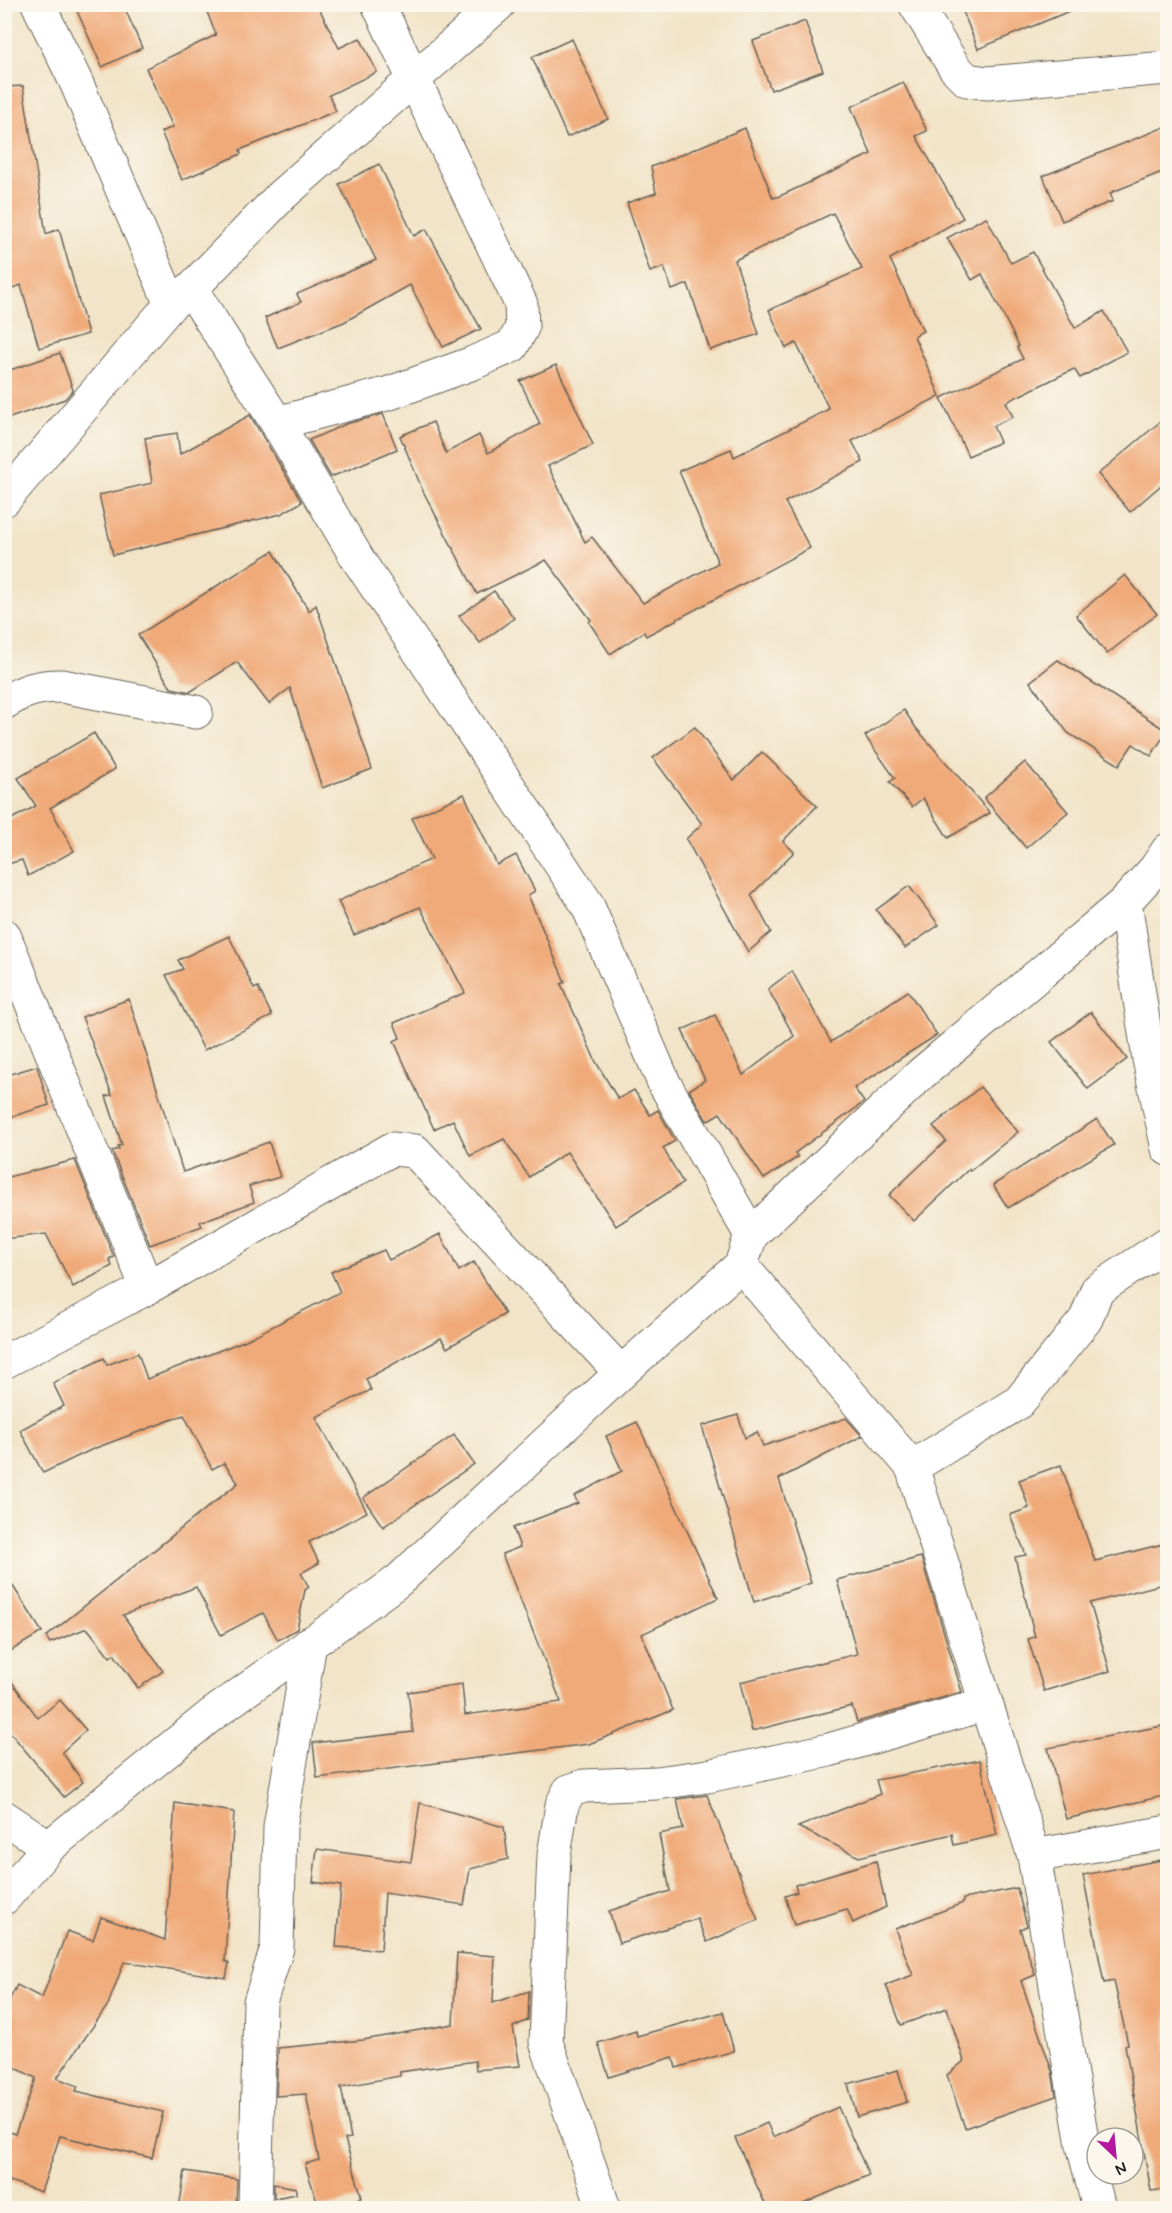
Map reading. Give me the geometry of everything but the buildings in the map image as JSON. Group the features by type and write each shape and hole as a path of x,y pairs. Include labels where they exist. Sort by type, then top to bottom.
{"street":[{"path":"38,4 181,297 277,423 359,561 587,904 664,1083 746,1250 912,1467 1034,1856 1083,2145 1099,2208"},
{"path":"277,423 390,393 473,363 512,346 522,328 521,304 378,4"},
{"path":"4,500 181,297 282,195 500,4"},
{"path":"915,4 955,68 967,80 987,83 1167,68"},
{"path":"4,703 20,693 39,686 62,686 196,712"},
{"path":"4,1898 49,1848 210,1716 398,1581 621,1372 921,1074 1125,902 1156,868 1167,850"},
{"path":"1125,902 1149,1059 1167,1149"},
{"path":"4,935 29,989 147,1288"},
{"path":"4,1362 147,1288 392,1149 415,1151 621,1372"},
{"path":"912,1467 1018,1403 1086,1319 1097,1290 1167,1243"},
{"path":"255,2208 260,2002 277,1948 280,1827 310,1643"},
{"path":"604,2208 546,2042 554,1855 562,1805 569,1791 584,1786 657,1783 708,1776 829,1749 986,1704"},
{"path":"4,1817 49,1848"},
{"path":"1034,1856 1167,1832"}]}
